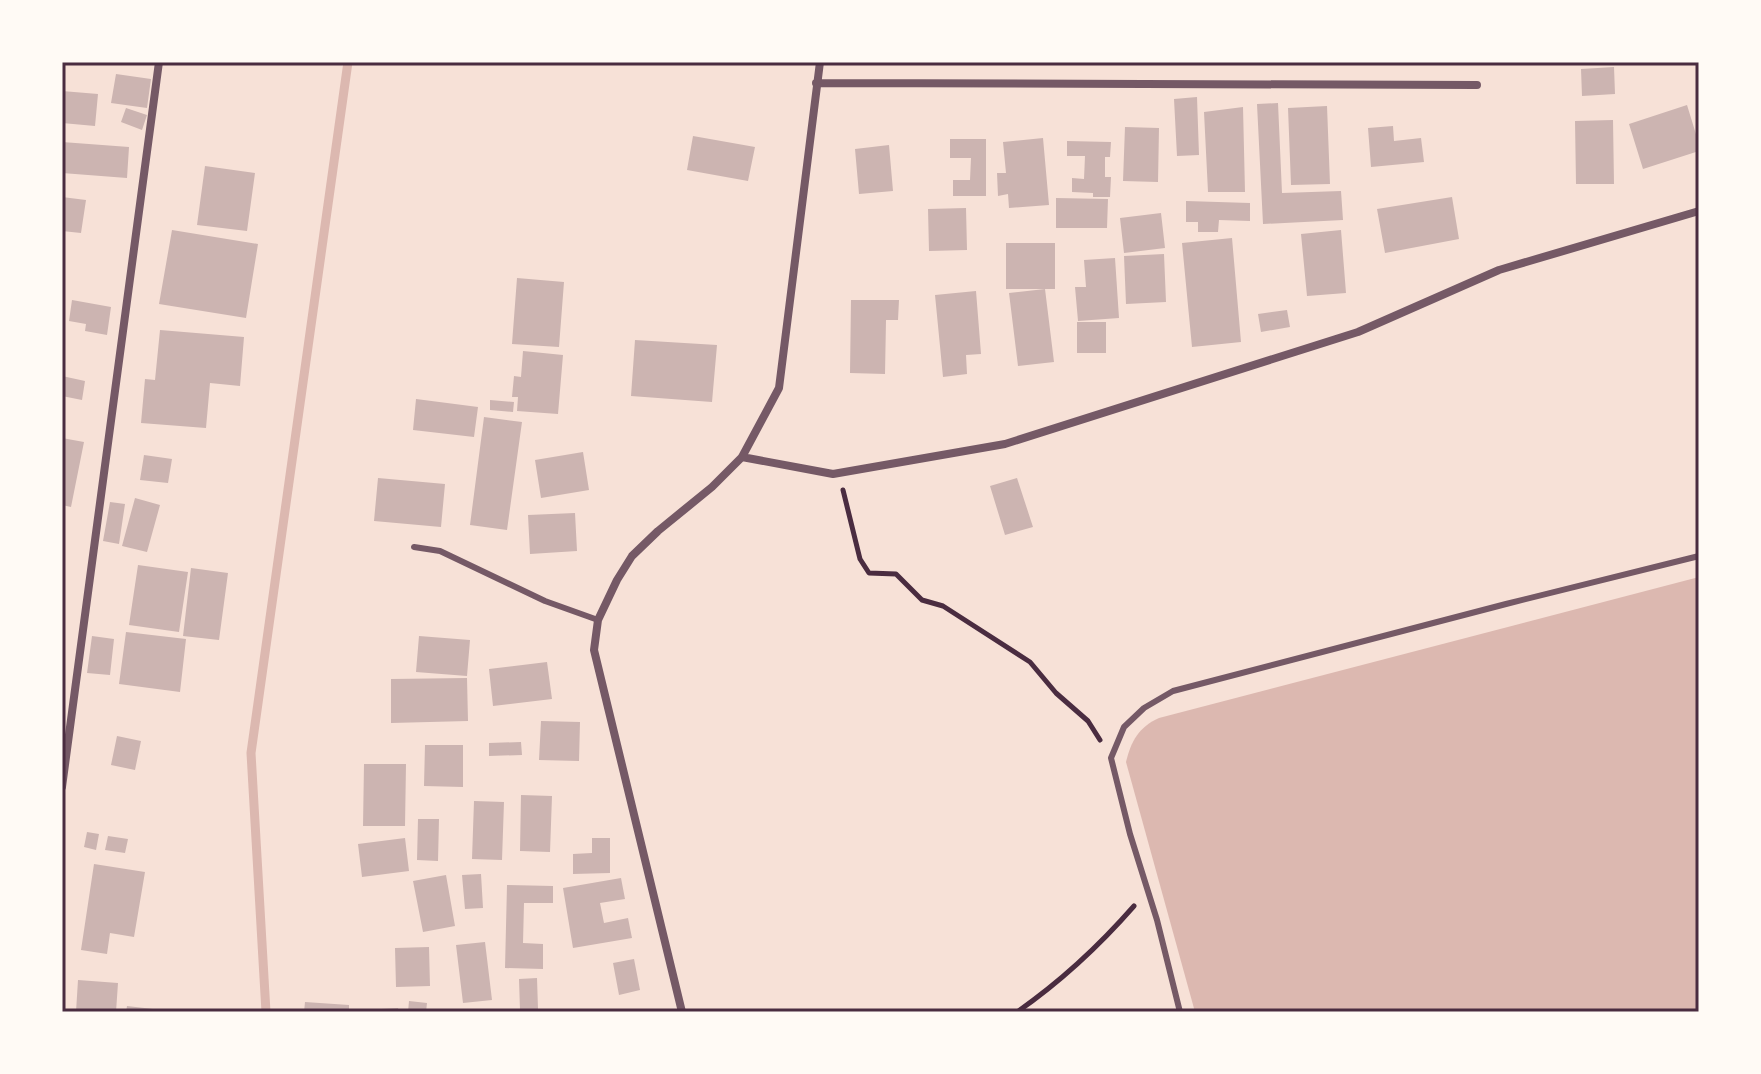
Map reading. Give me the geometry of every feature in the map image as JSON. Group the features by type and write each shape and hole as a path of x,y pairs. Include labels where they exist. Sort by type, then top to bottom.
{"street":[{"path":"62,787 159,62"},
{"path":"682,1012 594,650 598,620 632,556 742,457 779,388 820,62"},
{"path":"816,83 1477,85"},
{"path":"742,457 833,474 1005,444 1358,332 1499,270 1699,211"}],"lane":[{"path":"414,547 440,551 545,601 598,620"},
{"path":"1180,1012 1111,758 1124,727 1144,708 1173,691 1699,556"}],"path":[{"path":"839,473 860,559 869,573 896,574 922,600 943,606 1030,662 1056,693 1088,721 1111,758"},
{"path":"1017,1012 1090,953 1148,891"}],"shaded area":[{"path":"1699,577 1699,1012 1195,1012 1126,762 1133,741 1141,730 1159,718"}],"building":[{"path":"1614,67 1615,94 1582,96 1581,69"},
{"path":"116,74 151,79 147,108 111,103"},
{"path":"62,91 98,94 95,126 62,123"},
{"path":"1197,97 1199,155 1177,156 1174,99"},
{"path":"1278,103 1282,193 1341,191 1343,220 1263,224 1257,104"},
{"path":"1687,105 1699,151 1643,169 1629,124"},
{"path":"1327,106 1330,184 1291,185 1288,108"},
{"path":"1243,107 1245,192 1208,192 1204,112"},
{"path":"126,108 147,115 142,130 121,122"},
{"path":"1613,120 1614,184 1576,184 1575,121"},
{"path":"1393,126 1394,141 1421,138 1424,162 1371,167 1368,128"},
{"path":"1125,127 1159,128 1158,182 1123,181"},
{"path":"693,136 755,147 748,181 687,170"},
{"path":"1043,138 1049,205 1009,208 1008,194 998,196 997,173 1006,173 1003,142"},
{"path":"950,139 986,139 986,196 953,196 953,180 970,180 971,158 950,158"},
{"path":"1067,141 1111,142 1110,157 1105,157 1105,177 1111,177 1110,197 1072,192 1072,178 1084,179 1085,156 1067,156"},
{"path":"62,142 129,147 127,178 62,173"},
{"path":"889,145 893,191 859,194 855,149"},
{"path":"205,166 255,173 247,231 197,225"},
{"path":"62,197 86,200 81,233 62,231"},
{"path":"1452,197 1459,239 1385,253 1377,209"},
{"path":"1056,198 1108,199 1107,228 1056,228"},
{"path":"1186,201 1250,203 1250,221 1219,220 1218,232 1198,232 1198,222 1186,222"},
{"path":"966,208 967,250 929,251 928,209"},
{"path":"1161,213 1165,248 1124,253 1120,218"},
{"path":"172,230 258,244 246,318 159,304"},
{"path":"1341,230 1346,293 1307,296 1301,234"},
{"path":"1232,238 1241,342 1192,347 1182,243"},
{"path":"1006,243 1055,243 1055,289 1006,289"},
{"path":"1164,254 1166,302 1126,304 1124,256"},
{"path":"1115,258 1119,318 1078,321 1075,287 1086,287 1084,260"},
{"path":"517,278 564,282 559,347 512,344"},
{"path":"1045,289 1054,362 1018,366 1009,293"},
{"path":"976,291 981,354 966,355 967,374 943,377 935,295"},
{"path":"72,300 111,307 107,335 85,331 86,324 69,321"},
{"path":"851,300 899,300 898,320 886,320 885,374 850,373"},
{"path":"1287,310 1290,327 1261,332 1258,314"},
{"path":"1077,322 1106,322 1106,353 1077,353"},
{"path":"160,330 244,337 240,386 210,383 206,428 141,423 145,379 155,380"},
{"path":"635,340 717,345 712,402 631,396"},
{"path":"523,351 563,355 558,414 517,411 518,397 512,397 514,376 521,377"},
{"path":"62,376 85,381 82,400 62,396"},
{"path":"416,399 478,407 474,437 413,430"},
{"path":"490,400 514,402 513,412 490,410"},
{"path":"484,417 522,422 507,530 470,525"},
{"path":"62,438 84,442 71,507 62,505"},
{"path":"583,452 589,490 541,498 535,460"},
{"path":"144,455 172,459 168,483 140,480"},
{"path":"378,478 445,484 441,527 374,521"},
{"path":"1017,478 1033,527 1005,535 990,486"},
{"path":"135,498 160,505 147,552 122,546"},
{"path":"110,502 125,504 119,544 103,541"},
{"path":"575,513 577,551 530,554 528,515"},
{"path":"138,565 188,572 179,632 129,625"},
{"path":"191,568 228,573 219,640 183,636"},
{"path":"126,632 186,639 180,692 119,684"},
{"path":"92,636 114,639 110,675 87,673"},
{"path":"419,636 470,640 467,676 416,672"},
{"path":"547,662 552,699 493,706 489,669"},
{"path":"467,678 468,721 391,723 391,679"},
{"path":"541,721 580,722 579,761 539,760"},
{"path":"117,736 141,741 135,770 111,765"},
{"path":"521,742 522,755 489,756 489,743"},
{"path":"425,745 463,745 463,787 424,786"},
{"path":"364,764 406,764 405,826 363,826"},
{"path":"521,795 552,796 550,852 520,851"},
{"path":"474,801 504,802 502,860 472,859"},
{"path":"418,819 439,819 438,861 417,860"},
{"path":"87,832 99,834 96,850 84,847"},
{"path":"108,836 128,839 125,853 105,850"},
{"path":"405,838 409,871 362,877 358,844"},
{"path":"592,838 610,838 610,873 573,874 573,854 592,853"},
{"path":"94,864 145,872 134,937 110,933 107,954 81,950"},
{"path":"481,874 483,908 465,909 462,875"},
{"path":"446,875 455,926 423,932 413,881"},
{"path":"621,878 625,899 600,903 604,923 628,918 632,938 573,948 563,888"},
{"path":"507,885 553,886 553,903 524,903 523,943 543,944 543,969 505,968"},
{"path":"485,942 492,1000 463,1003 456,945"},
{"path":"429,947 430,986 396,987 395,948"},
{"path":"634,959 640,990 619,995 613,963"},
{"path":"537,978 538,1009 520,1010 519,979"},
{"path":"78,980 118,983 116,1012 76,1012"},
{"path":"409,1001 427,1003 426,1012 408,1012"},
{"path":"305,1002 349,1005 349,1012 304,1012"},
{"path":"127,1006 153,1009 152,1012 126,1012"},
{"path":"398,1008 399,1012 365,1012 365,1010"}],"waterway":[{"path":"266,1012 251,753 348,62"}]}
